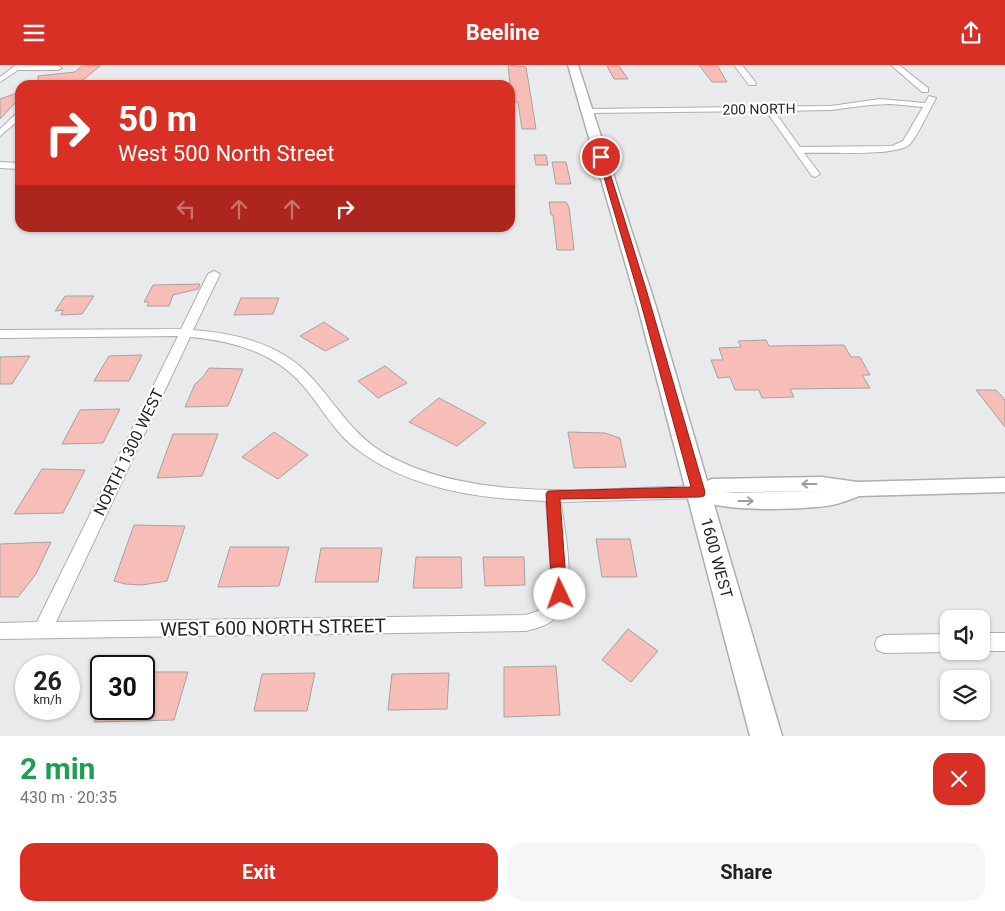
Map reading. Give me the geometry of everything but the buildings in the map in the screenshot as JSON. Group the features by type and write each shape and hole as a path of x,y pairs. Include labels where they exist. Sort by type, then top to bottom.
{"main road":[{"name":"1600 WEST","path":"573,65 642,289 766,736"}],"street":[{"path":"738,65 752,83"},
{"path":"895,65 925,91"},
{"path":"0,80 18,66 58,68"},
{"path":"798,150 893,149 901,146 906,143 932,98"},
{"name":"200 NORTH","path":"587,111 831,108 867,101 929,106"},
{"path":"768,109 815,174"},
{"path":"2,131 15,119"},
{"path":"0,165 15,166"},
{"name":"NORTH 1300 WEST","path":"42,631 214,273"},
{"path":"0,334 186,333 214,336 249,344 282,359 310,383 347,433 373,454 400,469 461,487 504,493 699,492 707,497 728,501 818,500 840,497 857,489 1005,485"},
{"name":"WEST 600 NORTH STREET","path":"0,631 526,623 544,616 552,610 560,594 553,494"},
{"path":"990,642 1005,642"},
{"path":"884,644 940,643"}],"route":[{"path":"560,594 553,494 699,492 642,289 601,157"}]}
